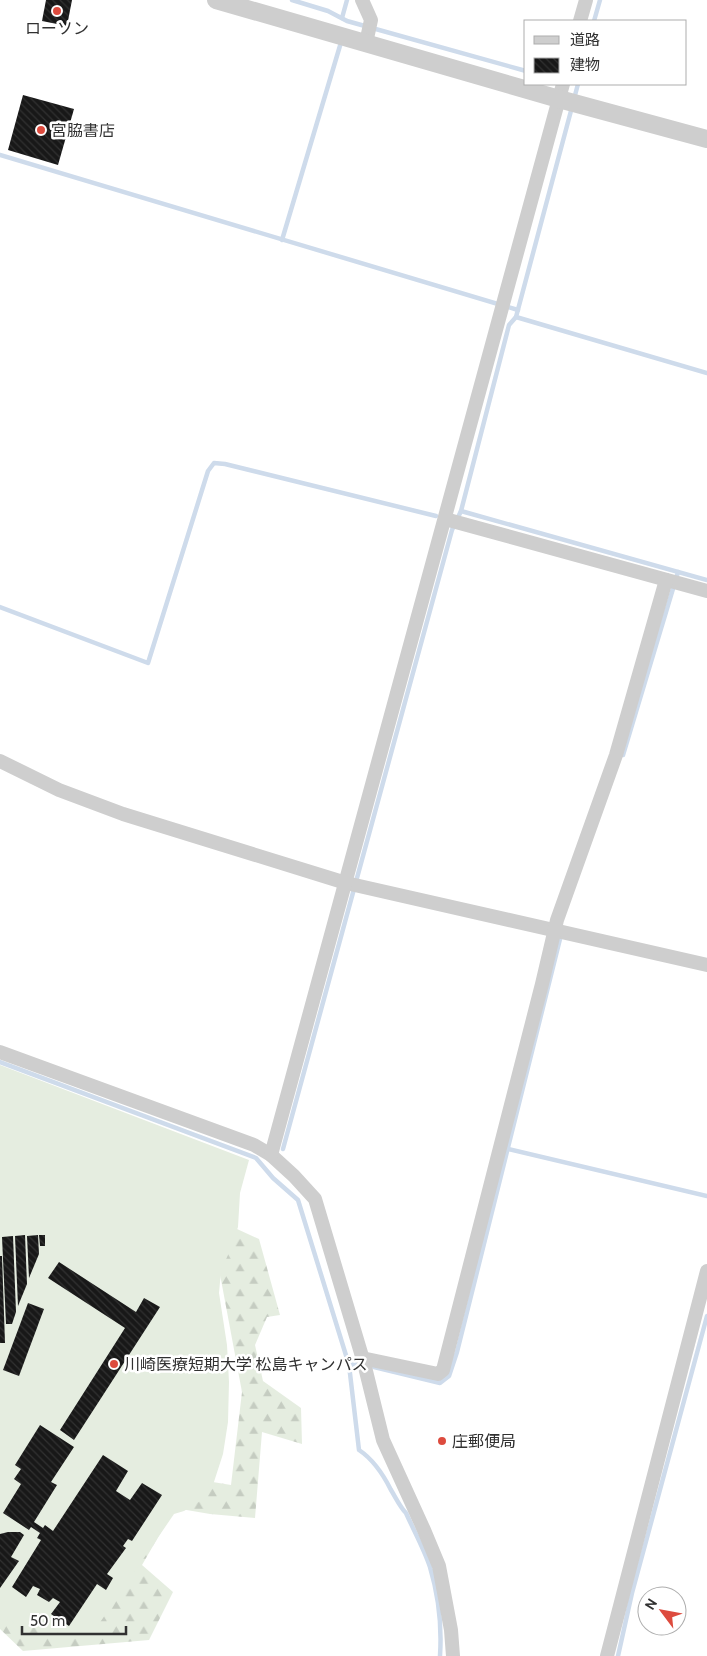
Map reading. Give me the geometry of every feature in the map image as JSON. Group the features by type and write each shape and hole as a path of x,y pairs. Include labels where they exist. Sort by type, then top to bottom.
{"street":[{"path":"216,0 359,34 524,84"},
{"path":"359,34 371,20 362,0"},
{"path":"580,20 586,0"},
{"path":"527,85 707,139"},
{"path":"271,1155 353,885 452,520 503,305 567,97"},
{"path":"452,520 707,591"},
{"path":"364,1363 438,1374 443,1370 560,931 557,920 616,755 672,581"},
{"path":"0,760 60,790 123,814 353,885 707,965"},
{"path":"0,1052 254,1146 271,1155 315,1199 364,1363 383,1440 390,1460 439,1566 451,1630 453,1656"},
{"path":"607,1656 707,1271"}],"green space":[{"name":"川崎医療短期大学 松島キャンパス","path":"0,1065 249,1160 240,1193 238,1227 222,1268 220,1282 219,1293 227,1345 229,1382 228,1422 223,1454 212,1488 205,1498 184,1511 174,1514 88,1640 0,1619"},
{"path":"211,1217 259,1239 280,1315 267,1317 255,1345 263,1381 301,1408 302,1444 262,1432 255,1518 210,1514 175,1508 142,1565 173,1592 149,1640 23,1651 0,1629 0,1593 170,1475 231,1485 242,1392"}],"building":[{"name":"ローソン","path":"46,0 72,0 67,26 42,21"},
{"name":"宮脇書店","path":"23,95 74,109 58,165 8,150"},
{"path":"25,1235 27,1284 18,1306 15,1236"},
{"path":"38,1235 39,1254 29,1278 27,1236"},
{"path":"39,1235 45,1235 45,1246 40,1246"},
{"path":"13,1236 16,1312 12,1324 6,1324 2,1237"},
{"path":"0,1256 2,1256 5,1343 0,1343"},
{"path":"59,1262 136,1312 144,1298 160,1307 74,1440 60,1430 125,1328 48,1278"},
{"path":"28,1303 44,1309 19,1376 3,1370"},
{"path":"40,1425 74,1447 51,1482 57,1485 34,1522 43,1528 45,1525 53,1531 103,1455 128,1471 116,1491 130,1500 142,1483 162,1495 132,1541 128,1539 123,1546 126,1548 107,1574 113,1578 106,1590 97,1584 69,1626 51,1614 60,1602 53,1598 49,1602 37,1595 40,1589 33,1586 26,1597 12,1587 41,1540 37,1538 40,1533 31,1527 29,1530 3,1513 21,1484 14,1479 21,1469 15,1465"},
{"path":"20,1532 24,1535 11,1557 19,1561 0,1588 0,1534"}],"waterway":[{"path":"292,0 328,11 347,21 524,70"},
{"path":"342,18 347,0"},
{"path":"594,20 600,0"},
{"path":"282,240 342,39"},
{"path":"574,99 578,85"},
{"path":"572,107 516,317 707,373"},
{"path":"0,155 518,310"},
{"path":"283,1149 452,530 461,511 509,325 516,317"},
{"path":"0,607 148,663 208,471 214,463 225,464 436,516"},
{"path":"461,511 707,580"},
{"path":"623,755 678,572"},
{"path":"374,1367 440,1383 449,1376 457,1352 561,935"},
{"path":"0,1062 256,1158 273,1178 298,1200 349,1365 359,1450 369,1458 385,1478 406,1513 430,1567 439,1611 441,1633 440,1656"},
{"path":"508,1149 707,1196"},
{"path":"618,1656 632,1593 707,1316"},
{"path":"349,1365 361,1364"}],"place":[{"name":"ローソン","path":"57,11"},
{"name":"宮脇書店","path":"41,130"},
{"name":"川崎医療短期大学 松島キャンパス","path":"114,1364"},
{"name":"庄郵便局","path":"442,1441"}]}
